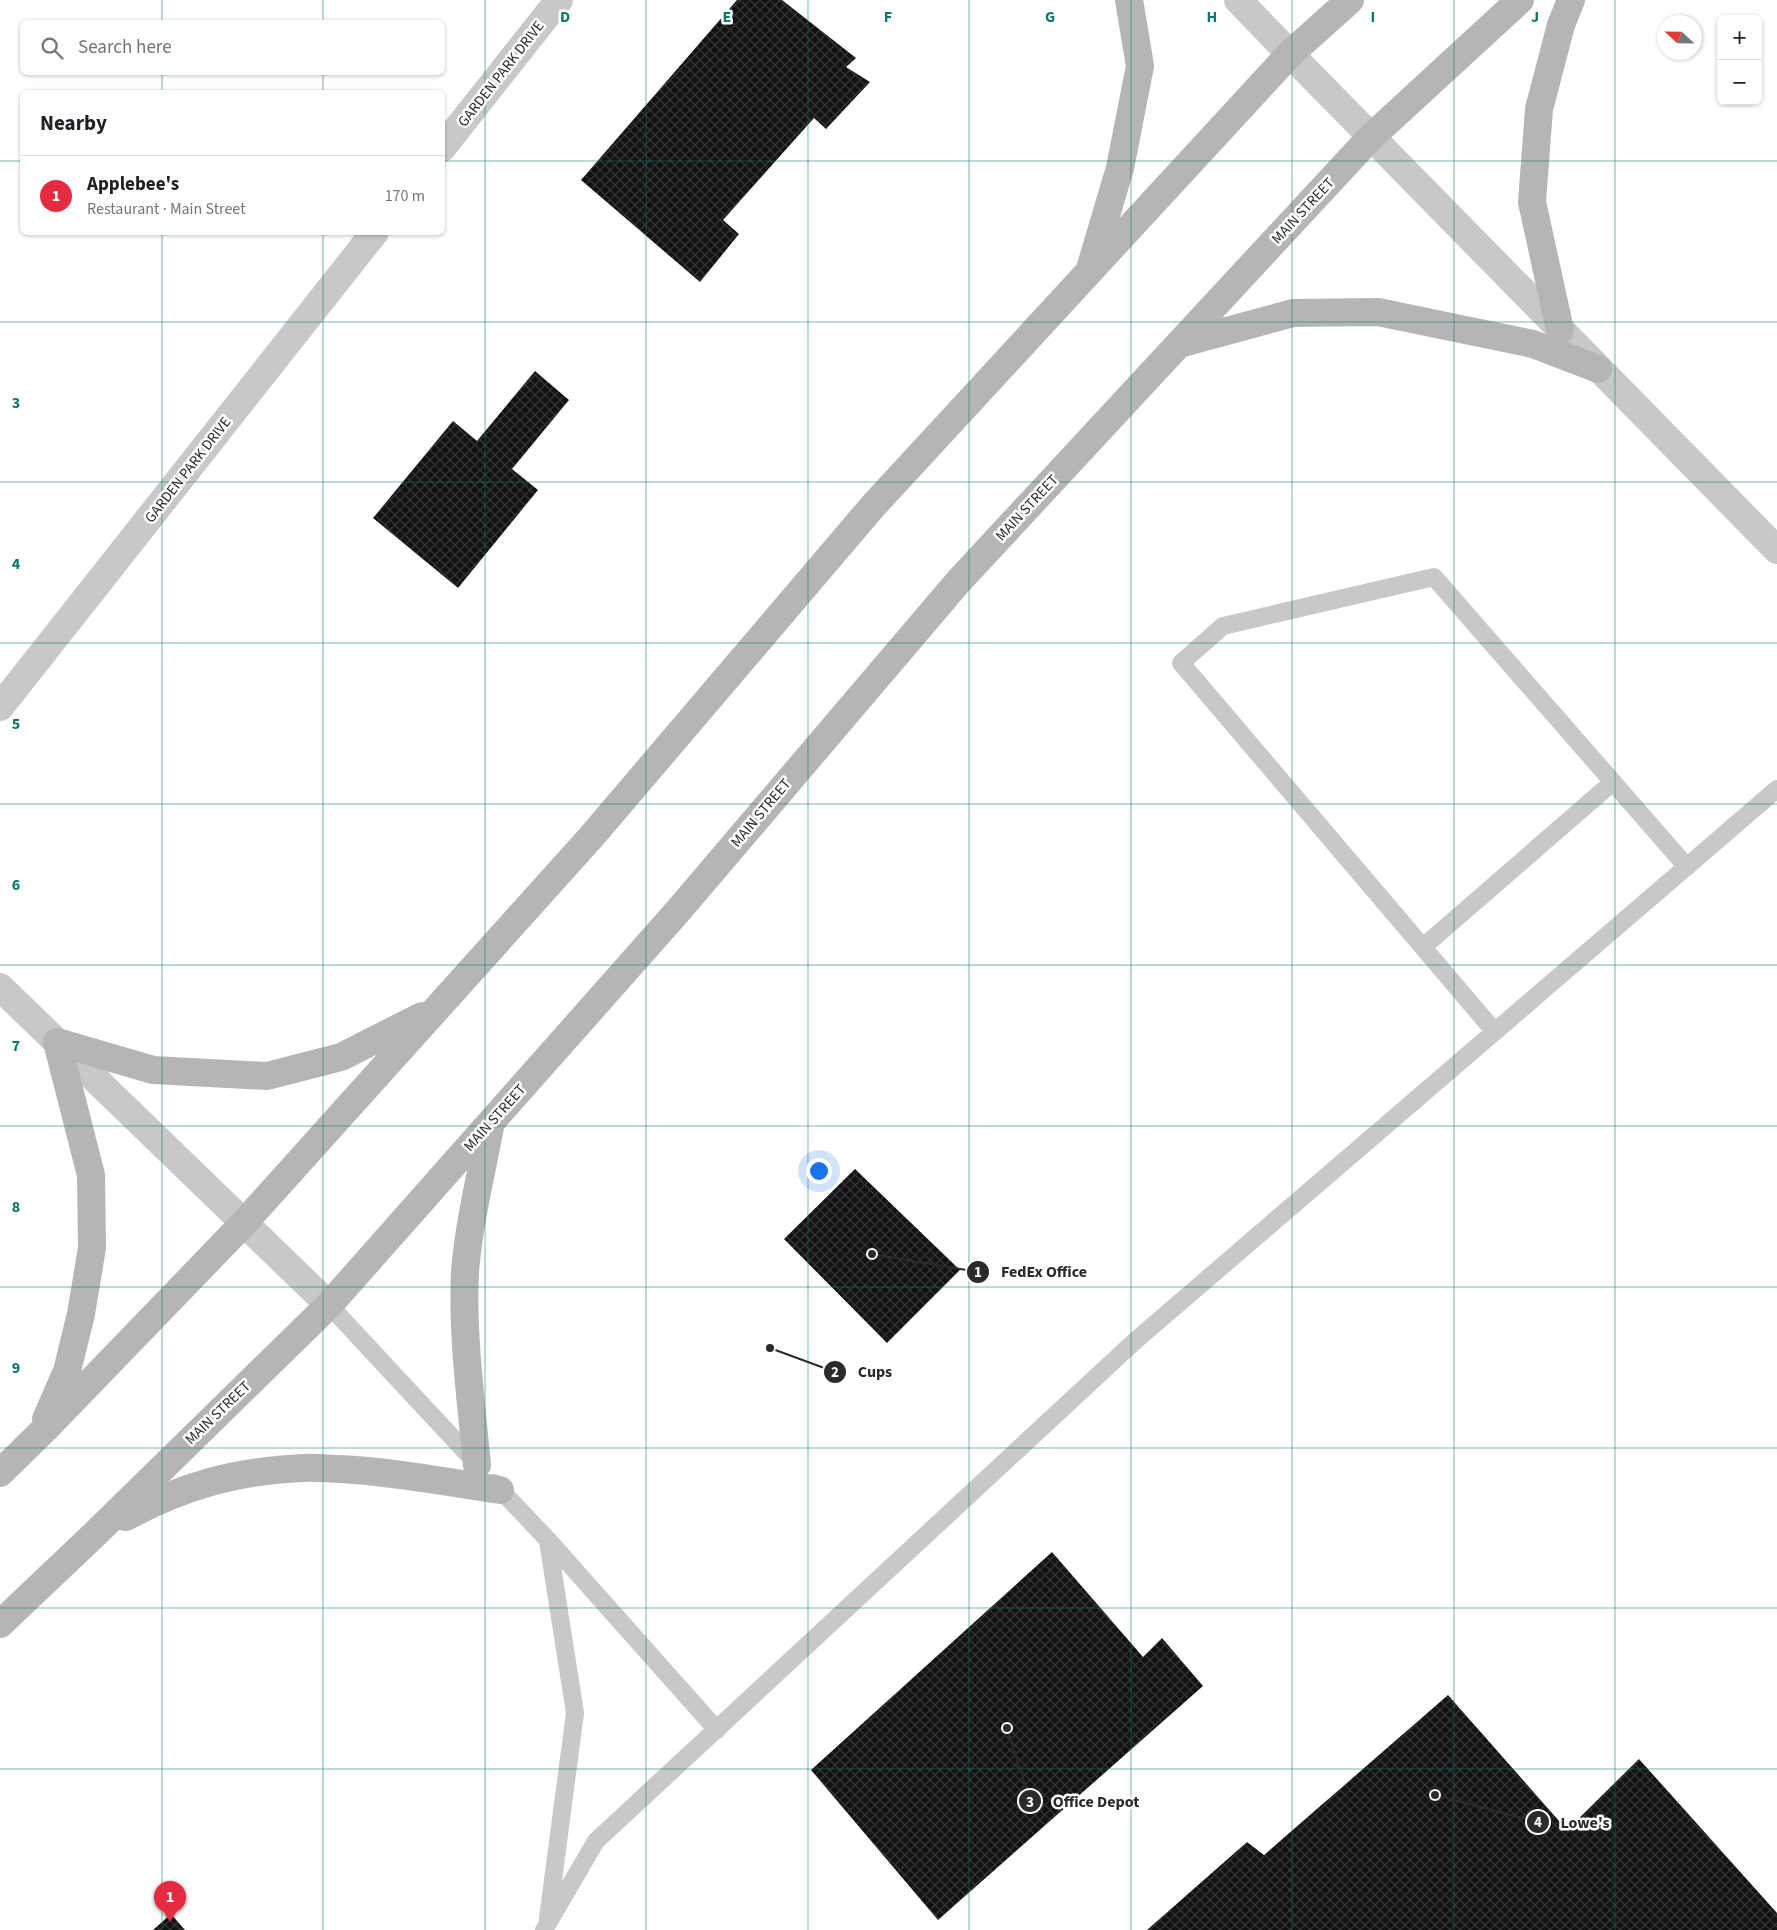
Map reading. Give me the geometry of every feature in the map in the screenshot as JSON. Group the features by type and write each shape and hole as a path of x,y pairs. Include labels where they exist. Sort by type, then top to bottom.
{"main road":[{"path":"1089,272 1120,168 1140,66 1129,0"},
{"path":"0,1473 244,1223 592,836 873,506 1290,54 1350,0"},
{"name":"MAIN STREET","path":"0,1624 329,1305 678,911 958,582 1370,138 1520,0"},
{"path":"1560,330 1532,202 1539,109 1560,25 1571,0"},
{"path":"1179,344 1293,313 1378,312 1533,344 1598,369"},
{"path":"57,1042 153,1070 267,1076 342,1057 437,1009"},
{"path":"32,1441 49,1414 67,1371 81,1314 92,1248 91,1175 57,1042"},
{"path":"477,1465 464,1324 466,1270 475,1202 491,1122"},
{"path":"96,1533 157,1500 206,1482 249,1473 305,1468 366,1471 500,1490"}],"street":[{"name":"GARDEN PARK DRIVE","path":"445,144 559,0"},
{"path":"1238,0 1370,138 1777,550"},
{"name":"GARDEN PARK DRIVE","path":"0,706 374,235"},
{"path":"0,987 329,1305"}],"lane":[{"path":"1495,1032 1181,663 1223,626 1434,577 1687,867"},
{"path":"1423,947 1613,782"},
{"path":"545,1928 596,1841 1135,1341 1777,789"},
{"path":"329,1305 548,1540 716,1730"},
{"path":"545,1928 575,1712 548,1540"}],"building":[{"path":"737,0 782,0 856,58 846,67 870,82 826,129 814,118 723,220 739,234 700,282 581,180"},
{"path":"535,371 569,400 512,469 538,490 458,588 373,518 453,421 477,441"},
{"path":"855,1169 960,1270 887,1343 784,1239"},
{"path":"1052,1552 1143,1657 1162,1638 1203,1686 938,1920 811,1770"},
{"path":"1448,1695 1567,1830 1639,1759 1777,1913 1777,1930 1147,1930 1247,1842 1264,1855"},
{"path":"171,1914 185,1930 153,1930"}],"place":[{"name":"FedEx Office","path":"872,1254"},
{"name":"Cups","path":"770,1348"},
{"name":"Office Depot","path":"1007,1728"},
{"name":"Lowe's","path":"1435,1795"},
{"name":"Applebee's","path":"170,1922"}]}
